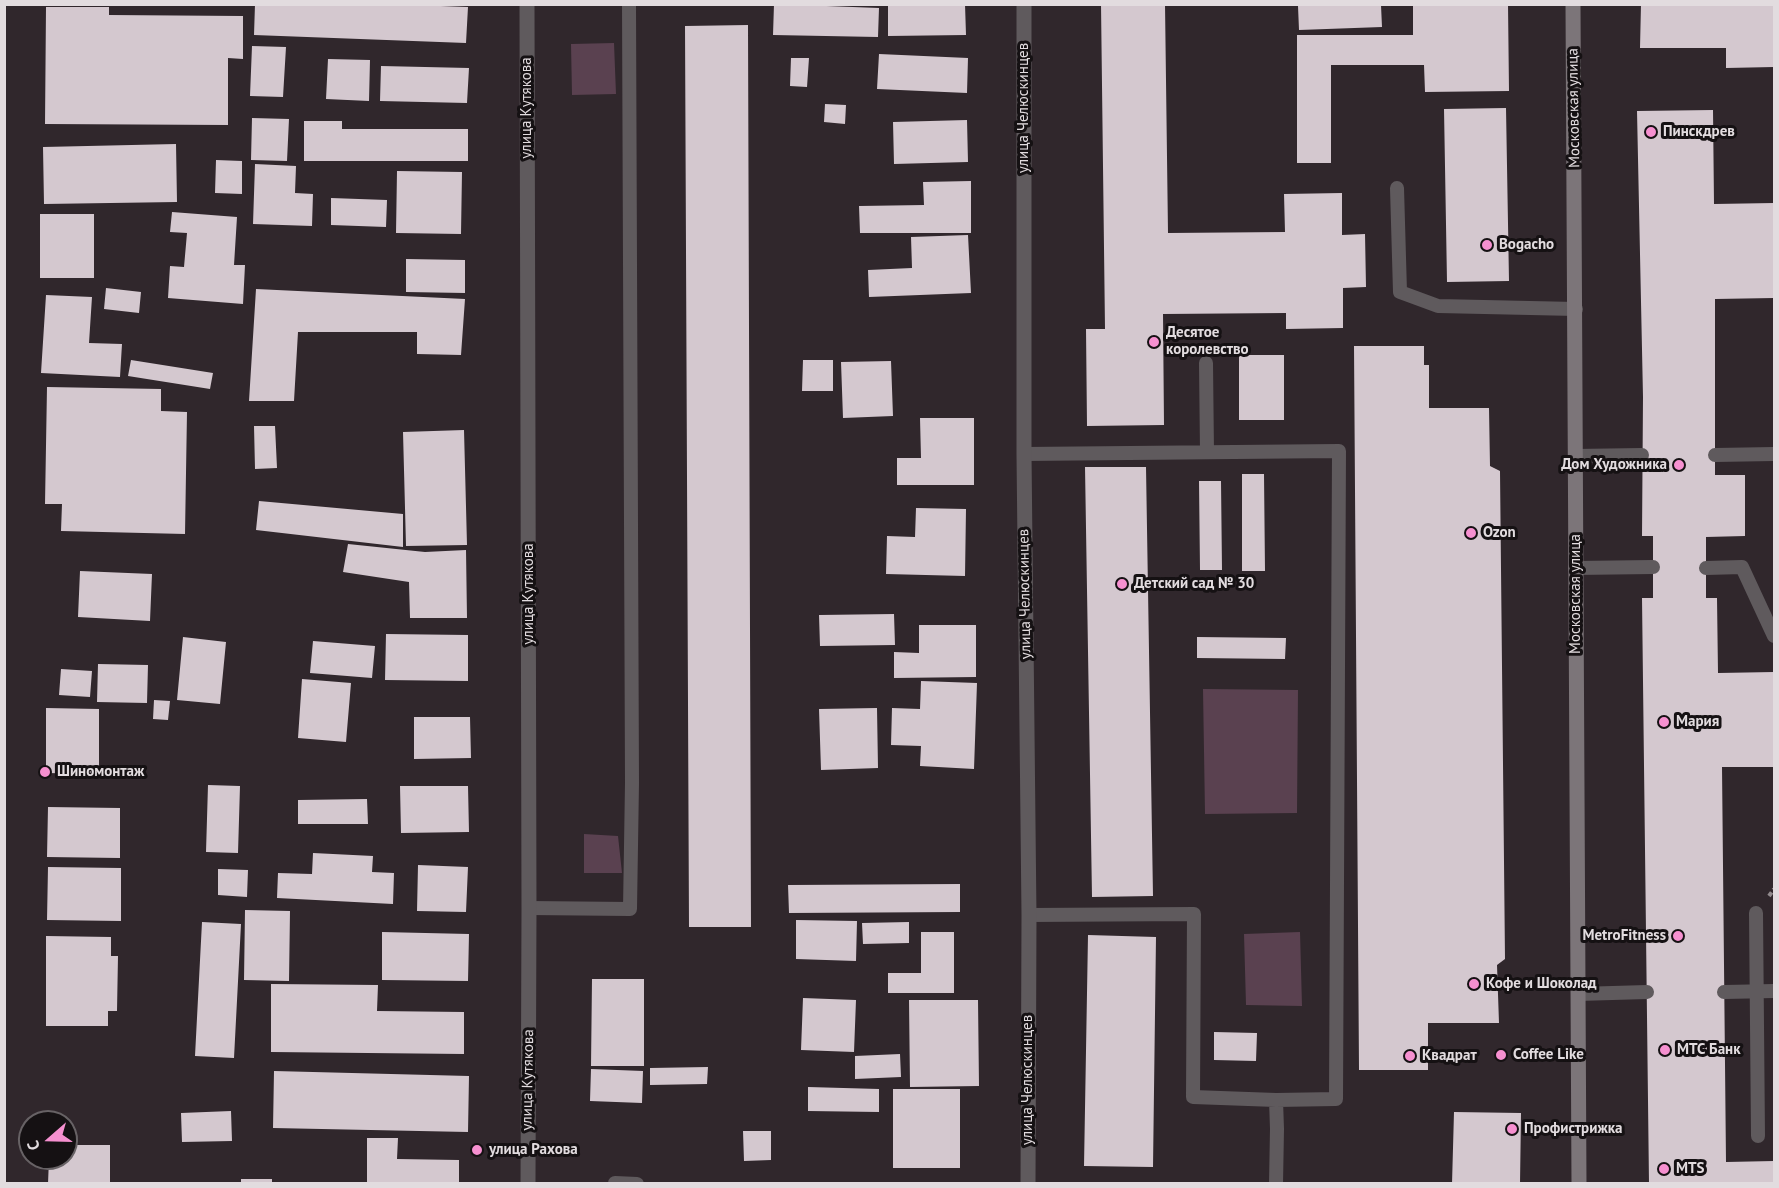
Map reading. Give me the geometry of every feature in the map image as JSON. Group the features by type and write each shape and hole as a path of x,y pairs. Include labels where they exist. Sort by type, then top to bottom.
{"main road":[{"name":"Московская улица","path":"1573,4 1579,1184"}],"street":[{"name":"улица Кутякова","path":"527,4 528,1184"},
{"name":"улица Челюскинцев","path":"1024,4 1024,454 1029,915 1028,1184"}],"lane":[{"path":"529,908 630,909 632,771 629,4"},
{"path":"1397,188 1400,292 1438,306 1576,309"},
{"path":"1206,363 1207,452"},
{"path":"1024,454 1339,451 1336,1099 1276,1100 1193,1097 1194,914 1029,915"},
{"path":"1714,455 1774,454"},
{"path":"1575,456 1642,455"},
{"path":"1575,568 1653,567"},
{"path":"1706,568 1742,567 1774,636"},
{"path":"1756,913 1758,1136"},
{"path":"1724,992 1774,991"},
{"path":"1578,994 1647,992"},
{"path":"1276,1100 1276,1184"},
{"path":"615,1183 638,1184"}],"shaded area":[{"path":"614,43 616,94 572,95 571,44"},
{"path":"1203,689 1298,690 1297,813 1205,814"},
{"path":"584,834 618,836 622,873 584,873"},
{"path":"1300,932 1302,1006 1246,1005 1244,934"}],"building":[{"path":"255,4 386,4 468,7 466,43 254,35"},
{"path":"774,4 879,8 878,37 773,35"},
{"path":"888,4 965,4 966,35 888,36"},
{"path":"1101,4 1165,4 1168,233 1285,232 1284,194 1342,193 1342,235 1365,234 1366,287 1343,288 1343,328 1286,329 1286,313 1163,314 1164,425 1087,426 1086,329 1105,329"},
{"path":"1413,4 1508,4 1509,91 1425,92 1424,65 1331,65 1331,163 1297,163 1297,35 1413,35"},
{"path":"1641,4 1774,4 1774,67 1726,68 1726,48 1640,48"},
{"path":"1381,5 1382,27 1299,30 1298,6"},
{"path":"46,7 109,7 109,15 243,16 243,59 228,58 228,125 45,124"},
{"path":"748,25 751,927 689,927 685,26"},
{"path":"252,46 286,47 283,97 250,96"},
{"path":"879,54 968,58 967,93 877,89"},
{"path":"791,58 809,58 807,87 790,86"},
{"path":"328,59 370,60 369,101 326,99"},
{"path":"381,66 469,68 467,103 380,101"},
{"path":"825,104 846,105 845,124 824,122"},
{"path":"1506,108 1509,281 1447,282 1444,109"},
{"path":"1713,110 1714,204 1774,203 1774,298 1715,299 1715,475 1745,475 1745,536 1706,537 1706,598 1717,598 1718,673 1774,672 1774,767 1722,767 1726,1162 1774,1161 1774,1184 1649,1184 1642,598 1653,598 1653,536 1642,536 1643,397 1637,111"},
{"path":"252,118 289,119 287,161 251,160"},
{"path":"967,120 968,162 894,164 893,122"},
{"path":"304,121 342,121 342,129 468,129 468,161 304,161"},
{"path":"176,144 177,202 44,204 43,147"},
{"path":"216,160 242,161 242,194 215,193"},
{"path":"255,164 296,166 295,193 313,194 312,226 253,224"},
{"path":"397,171 462,172 461,234 396,233"},
{"path":"971,181 971,233 860,233 859,206 924,205 923,182"},
{"path":"331,198 387,200 386,227 331,225"},
{"path":"172,212 237,217 234,265 245,265 243,304 168,298 170,266 184,267 187,233 170,232"},
{"path":"40,214 94,214 94,278 40,278"},
{"path":"968,235 971,293 869,297 868,270 912,268 911,237"},
{"path":"406,259 465,260 465,293 406,292"},
{"path":"106,288 141,292 139,313 104,309"},
{"path":"256,289 465,299 461,355 417,354 417,332 298,332 294,401 249,401"},
{"path":"46,295 92,297 89,343 122,344 120,377 41,373"},
{"path":"1354,346 1424,346 1424,365 1429,365 1429,408 1489,408 1490,466 1500,471 1505,959 1497,965 1499,1023 1428,1023 1428,1070 1359,1070"},
{"path":"1239,355 1284,355 1284,420 1239,420"},
{"path":"131,360 213,373 210,389 128,376"},
{"path":"803,360 833,360 833,391 802,391"},
{"path":"891,361 893,416 843,418 841,362"},
{"path":"47,387 161,389 161,411 187,412 185,534 61,531 62,504 45,504"},
{"path":"920,418 974,418 974,485 897,485 897,458 921,458"},
{"path":"254,426 275,426 277,468 255,469"},
{"path":"464,430 467,545 406,546 403,432"},
{"path":"1085,467 1146,467 1153,896 1092,897"},
{"path":"1242,474 1264,474 1265,571 1242,571"},
{"path":"1199,481 1221,481 1222,570 1200,570"},
{"path":"259,501 403,514 403,547 256,530"},
{"path":"916,508 966,509 965,576 886,574 887,536 915,537"},
{"path":"348,544 425,552 466,550 467,618 410,618 409,582 343,572"},
{"path":"80,571 152,574 150,621 78,617"},
{"path":"894,614 895,645 820,646 819,615"},
{"path":"919,625 976,625 976,677 894,678 894,652 919,653"},
{"path":"386,634 468,635 468,681 385,680"},
{"path":"183,637 226,642 220,704 177,700"},
{"path":"1197,637 1286,638 1285,659 1197,658"},
{"path":"313,641 375,646 372,678 310,673"},
{"path":"98,664 148,665 147,703 97,702"},
{"path":"61,669 92,671 90,697 59,695"},
{"path":"302,679 351,683 346,742 298,738"},
{"path":"921,681 977,683 974,769 920,766 921,746 891,745 892,708 920,709"},
{"path":"154,700 170,701 168,720 153,719"},
{"path":"46,708 99,709 99,774 46,773"},
{"path":"877,708 878,768 821,770 819,709"},
{"path":"414,717 470,717 471,758 414,759"},
{"path":"208,785 240,786 238,853 206,852"},
{"path":"400,786 468,786 469,832 401,833"},
{"path":"367,799 368,824 298,824 298,800"},
{"path":"48,807 120,808 120,858 47,857"},
{"path":"313,853 373,856 372,872 394,873 393,904 277,898 278,873 312,874"},
{"path":"418,865 468,867 466,912 417,911"},
{"path":"48,867 121,868 121,921 47,920"},
{"path":"218,869 248,870 247,897 218,895"},
{"path":"960,884 960,912 789,913 788,885"},
{"path":"245,910 290,911 289,981 244,980"},
{"path":"796,920 857,921 856,961 796,959"},
{"path":"202,922 241,924 234,1058 195,1056"},
{"path":"909,922 909,943 863,944 862,923"},
{"path":"382,932 469,934 468,981 382,980"},
{"path":"921,932 954,932 954,993 888,993 888,973 921,973"},
{"path":"1088,935 1156,937 1153,1167 1084,1166"},
{"path":"46,936 111,937 111,956 118,956 117,1011 108,1011 108,1026 46,1026"},
{"path":"592,979 644,979 644,1066 591,1066"},
{"path":"271,984 378,985 377,1011 464,1012 464,1054 271,1052"},
{"path":"803,998 856,1000 854,1052 801,1050"},
{"path":"909,1000 978,1000 979,1086 910,1087"},
{"path":"1214,1032 1257,1033 1256,1061 1214,1060"},
{"path":"900,1054 901,1077 855,1079 855,1056"},
{"path":"708,1067 707,1084 650,1085 650,1068"},
{"path":"591,1069 643,1071 642,1103 590,1101"},
{"path":"274,1071 469,1076 468,1132 273,1128"},
{"path":"808,1087 879,1089 879,1112 808,1111"},
{"path":"893,1089 960,1089 960,1168 893,1168"},
{"path":"231,1111 232,1141 182,1142 181,1113"},
{"path":"1454,1112 1521,1113 1520,1184 1452,1184"},
{"path":"743,1131 771,1131 771,1160 744,1161"},
{"path":"367,1138 398,1138 397,1159 459,1160 459,1184 367,1184"},
{"path":"78,1145 110,1145 110,1184 48,1184 49,1170 78,1170"},
{"path":"241,1179 272,1179 272,1184 241,1184"}],"place":[{"name":"Пинскдрев","path":"1651,132"},
{"name":"Bogacho","path":"1487,245"},
{"name":"Десятое королевство","path":"1154,342"},
{"name":"Дом Художника","path":"1679,465"},
{"name":"Ozon","path":"1471,533"},
{"name":"Детский сад № 30","path":"1122,584"},
{"name":"Мария","path":"1664,722"},
{"name":"Шиномонтаж","path":"45,772"},
{"name":"MetroFitness","path":"1678,936"},
{"name":"Кофе и Шоколад","path":"1474,984"},
{"name":"МТС Банк","path":"1665,1050"},
{"name":"Coffee Like","path":"1501,1055"},
{"name":"Квадрат","path":"1410,1056"},
{"name":"Профистрижка","path":"1512,1129"},
{"name":"улица Рахова","path":"477,1150"},
{"name":"MTS","path":"1664,1169"}]}
